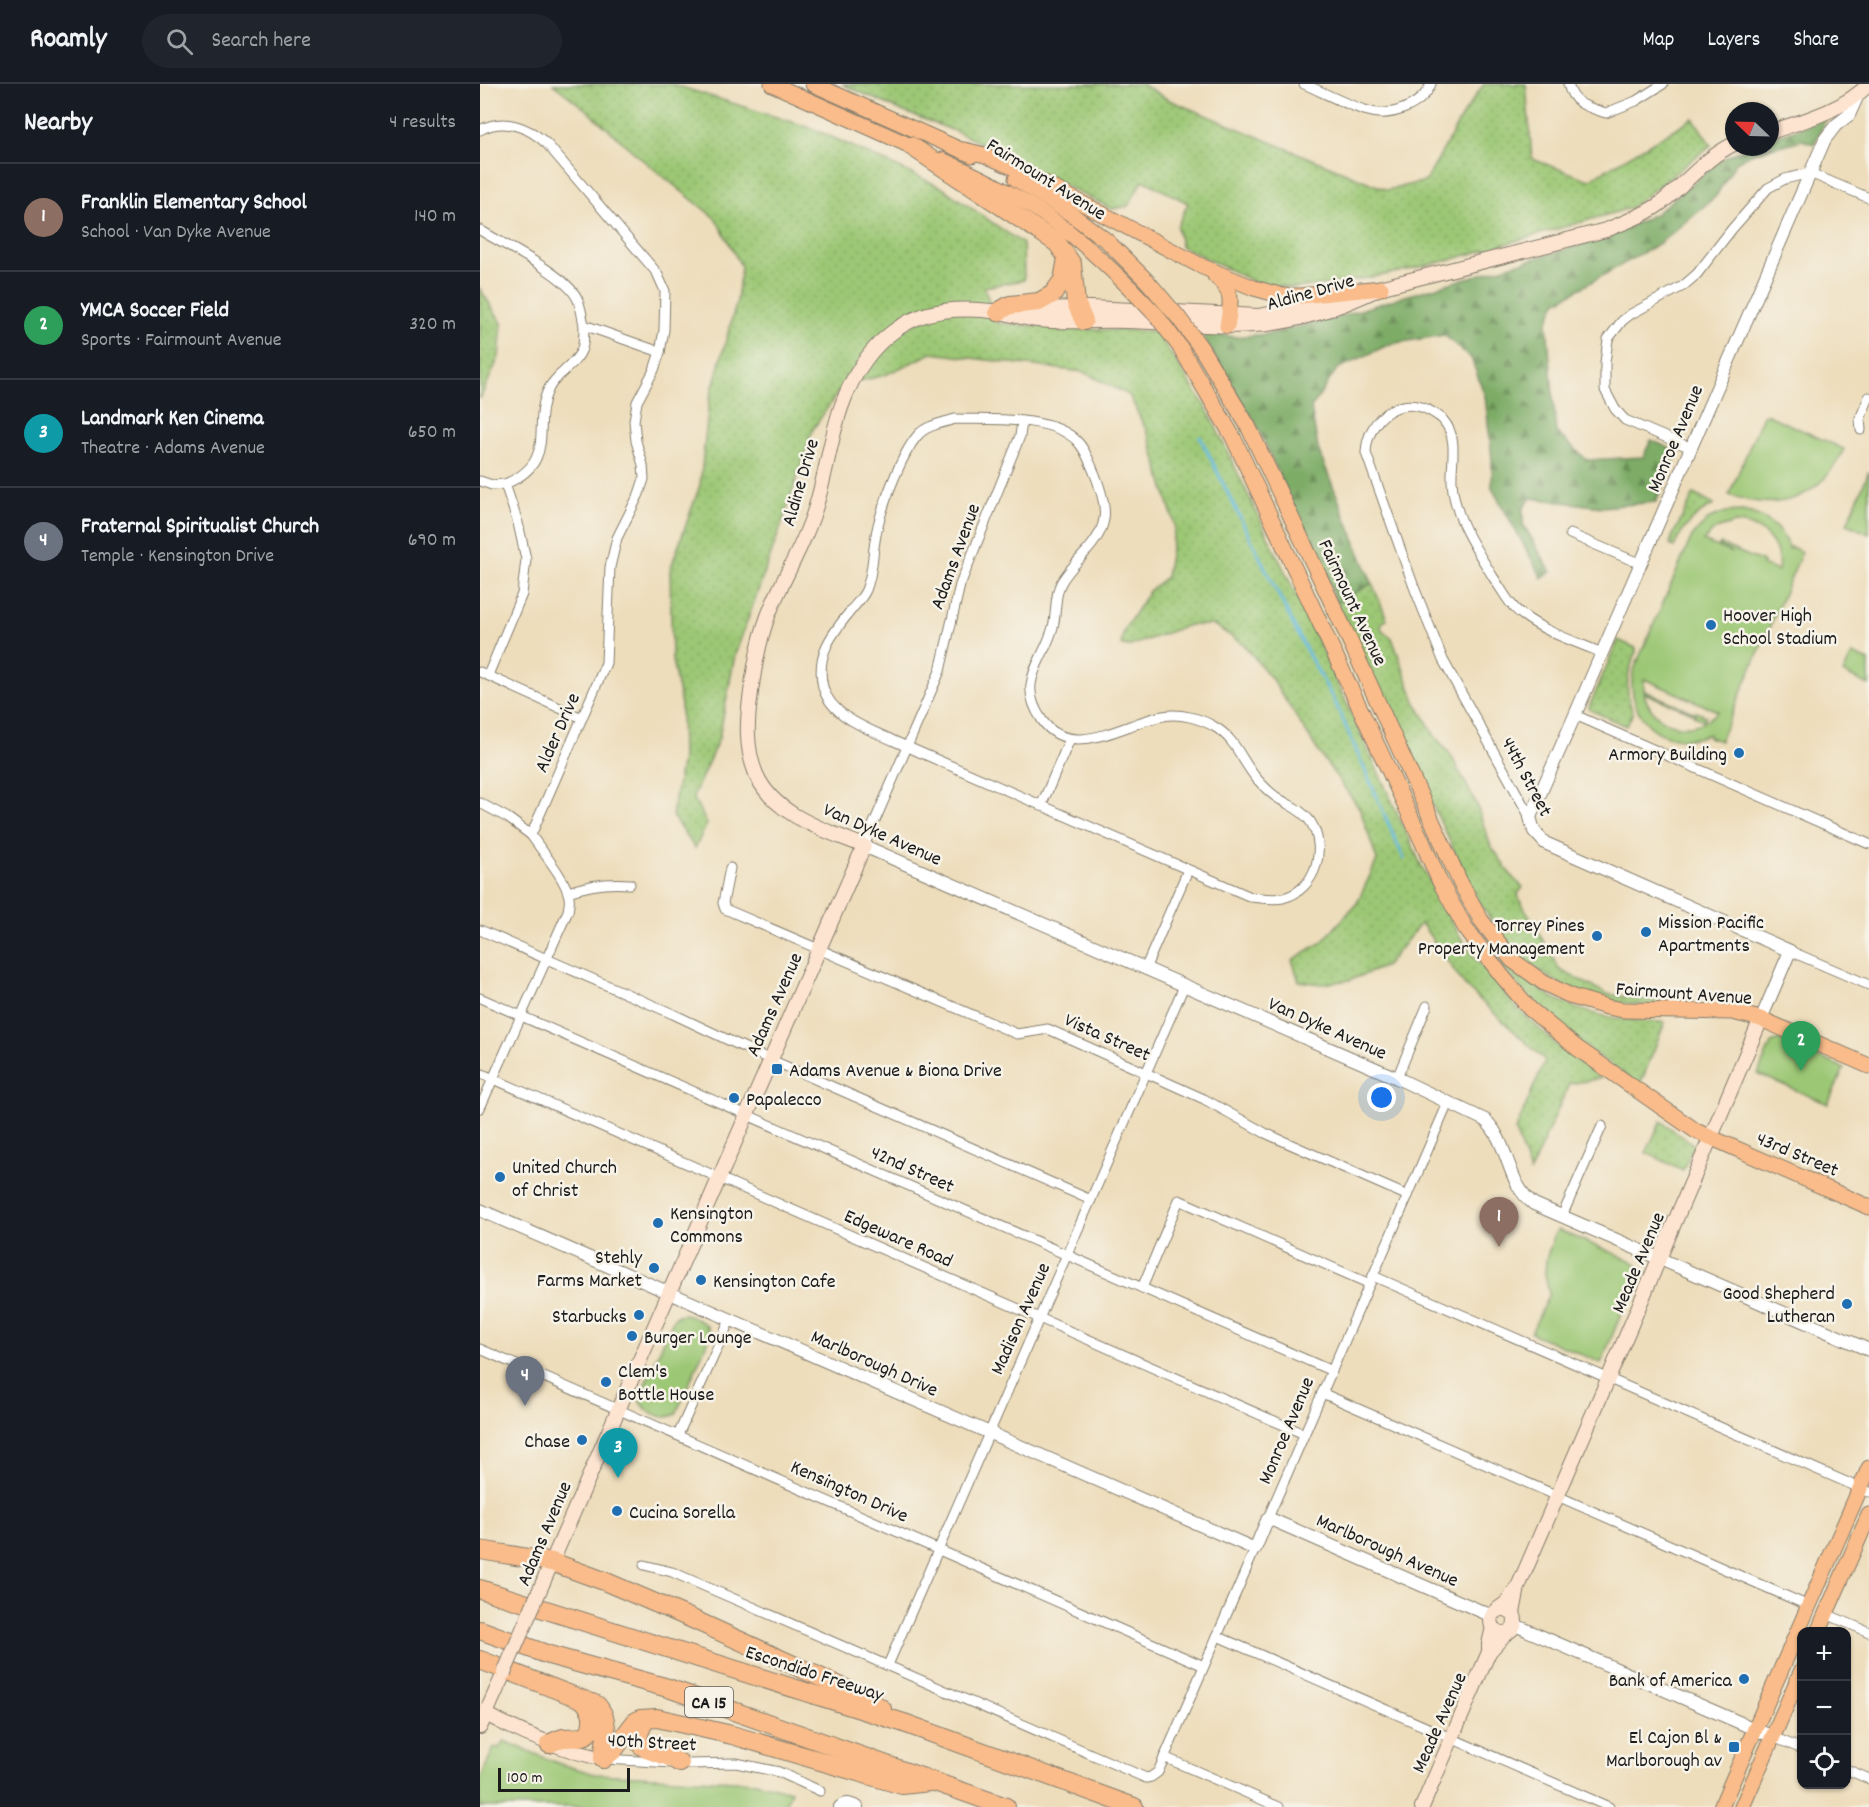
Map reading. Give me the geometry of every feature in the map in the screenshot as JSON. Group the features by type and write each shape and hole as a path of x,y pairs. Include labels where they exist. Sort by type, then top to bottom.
{"highway":[{"path":"911,146 1051,238 1072,264 1076,303 1081,315"},
{"path":"998,312 1010,304 1040,302 1053,294 1063,280 1067,258"},
{"path":"480,1550 552,1562 604,1581 866,1698 904,1724"},
{"name":"Escondido Freeway","path":"480,1589 904,1724 1134,1807"},
{"name":"CA 15","path":"480,1630 549,1655 668,1688 1006,1807"},
{"path":"480,1660 597,1705 605,1721 603,1759"},
{"path":"549,1744 562,1738 580,1738 592,1727 593,1719 590,1709 581,1699"},
{"path":"603,1759 613,1751 635,1722 640,1719 657,1718 732,1735 902,1785 935,1781"},
{"path":"646,1719 640,1729 639,1744 650,1752 665,1755 680,1763"}],"main road":[{"name":"Fairmount Avenue","path":"772,84 965,170 1019,199 1064,229 1101,259 1156,315 1180,347 1233,437 1440,882 1466,930 1530,1009 1553,1029 1710,1139"},
{"name":"Fairmount Avenue","path":"813,84 964,150 1028,186 1071,214 1107,242 1148,282 1178,316 1201,348 1248,426 1460,882 1481,920 1512,960 1544,983 1573,997 1623,1010 1732,1012 1761,1019 1869,1066"},
{"name":"Monroe Avenue","path":"1858,95 1869,84"},
{"path":"1779,129 1832,109 1858,95"},
{"path":"964,150 985,155 1019,170 1203,267 1254,288 1283,296 1381,288"},
{"name":"Aldine Drive","path":"752,761 747,719 756,658 763,630 810,525 842,402 867,357 886,336 907,323 929,314 957,310 998,312 1029,309 1081,315 1228,321 1254,326 1289,321 1348,303 1381,288 1606,230 1660,204 1710,160 1725,150"},
{"path":"1203,267 1227,287 1230,299 1228,321"},
{"name":"Van Dyke Avenue","path":"752,761 762,786 781,807 798,817 864,846"},
{"name":"Adams Avenue","path":"480,1727 483,1713 497,1689 864,846"},
{"name":"Meade Avenue","path":"1422,1807 1490,1652 1511,1624 1518,1587 1761,1019"},
{"name":"43rd Street","path":"1710,1139 1869,1207"},
{"path":"1721,1807 1809,1605 1864,1490 1869,1468"},
{"path":"1820,1627 1869,1515"},
{"name":"Meade Avenue","path":"1490,1652 1489,1644 1494,1617 1518,1587"},
{"path":"1505,1608 1511,1624 1497,1631 1494,1617 1505,1608"},
{"path":"1742,1807 1797,1681"},
{"name":"40th Street","path":"483,1713 549,1744 603,1759"}],"street":[{"path":"1304,84 1369,112 1382,113 1413,105 1431,84"},
{"path":"1568,84 1571,94 1582,105 1606,113 1636,101 1663,84"},
{"name":"Monroe Avenue","path":"1530,817 1810,172 1825,139 1836,125 1849,115 1858,95"},
{"name":"Alder Drive","path":"480,130 506,123 534,132 547,144 657,273 665,291 666,312 660,352 654,370 637,402 634,421 644,478 639,494 617,538 610,567 606,663 531,835"},
{"path":"1691,448 1625,420 1615,409 1605,390 1608,339 1622,321 1631,314 1683,286 1697,274 1768,188 1785,179 1810,172 1869,198"},
{"path":"480,230 556,275 570,287 577,299 584,325 582,349 572,365 555,380 549,389 544,405 541,442 531,467 506,484 492,485 480,481"},
{"path":"584,325 660,352"},
{"path":"1862,430 1860,419 1869,398"},
{"name":"44th Street","path":"1602,653 1533,622 1523,616 1509,601 1467,534 1456,509 1452,481 1454,452 1452,436 1443,419 1423,406 1407,405 1396,408 1378,420 1366,444 1368,462 1443,660 1530,817 1534,831 1545,843 1869,985"},
{"path":"955,419 1042,423 1069,433 1086,453 1103,495 1105,505 1102,530 1095,542 1069,570 1059,588 1053,625 1031,680 1034,705 1043,721 1053,731 1070,739 1098,737 1145,720 1165,716 1196,719 1217,728 1231,739 1256,778 1270,792 1298,809 1309,820 1316,833 1319,849 1318,862 1312,876 1304,887 1282,898 1251,897 852,721 840,713 829,700 822,676 825,649 830,638 865,592 873,569 879,518 905,454 919,434 935,425 955,419"},
{"name":"Adams Avenue","path":"864,846 940,671 960,585 1020,436 1022,422"},
{"path":"506,484 526,559 522,594 484,674 582,718"},
{"path":"1570,534 1641,564"},
{"path":"1575,716 1869,844"},
{"path":"1041,806 1070,739"},
{"path":"480,803 508,818 531,835 556,872 570,900 568,911 480,1108"},
{"name":"Van Dyke Avenue","path":"864,846 1397,1078 1485,1120 1493,1128 1524,1197 1534,1204 1869,1350"},
{"name":"Vista Street","path":"730,868 723,903 725,909 1017,1034 1047,1029 1204,1100 1265,1133 1408,1196"},
{"path":"1145,969 1188,870"},
{"path":"568,892 613,882 630,884"},
{"path":"480,930 1091,1200"},
{"name":"Meade Avenue","path":"1761,1019 1790,951"},
{"name":"Madison Avenue","path":"888,1665 1185,986"},
{"name":"42nd Street","path":"480,998 1332,1371"},
{"path":"1397,1078 1427,1006"},
{"name":"Edgeware Road","path":"480,1073 1304,1434"},
{"name":"Monroe Avenue","path":"888,1665 1141,1776 1151,1777 1158,1772 1448,1103"},
{"path":"1563,1216 1602,1126"},
{"path":"1142,1288 1179,1200 1608,1379 1864,1490"},
{"name":"Marlborough Drive","path":"480,1210 1255,1549"},
{"path":"678,1435 730,1320"},
{"name":"Kensington Drive","path":"480,1349 1204,1665"},
{"path":"1322,1393 1809,1605"},
{"name":"Marlborough Avenue","path":"1268,1518 1494,1617"},
{"path":"644,1565 674,1572 888,1665"},
{"path":"1826,1614 1869,1632"},
{"path":"1511,1624 1797,1747"},
{"path":"1217,1636 1609,1807"},
{"path":"1164,1757 1279,1807"},
{"name":"40th Street","path":"603,1759 736,1763 779,1772 820,1791"},
{"path":"1851,1771 1869,1779"},
{"path":"842,1805 849,1803 857,1807"}],"green space":[{"path":"553,84 672,84 814,129 941,187 1023,244 1024,280 984,287 997,323 1074,329 1156,331 1207,409 1312,628 1422,867 1459,935 1515,1006 1563,1051 1601,1078 1569,1084 1530,1172 1515,1131 1545,1060 1465,986 1421,923 1386,966 1350,980 1321,984 1299,981 1292,960 1322,942 1357,903 1377,860 1360,809 1320,754 1272,679 1243,644 1214,625 1189,625 1130,646 1121,645 1124,630 1149,591 1166,577 1175,526 1149,436 1129,395 1083,372 932,353 885,375 843,385 813,429 735,655 719,738 693,797 707,824 695,848 672,816 682,758 681,705 672,660 670,570 700,485 709,401 737,301 741,266 716,219"},
{"path":"842,84 1142,84 1169,100 1387,190 1426,181 1462,116 1484,84 1526,84 1532,159 1589,180 1693,118 1711,145 1630,208 1450,260 1389,274 1293,288 1254,282 1181,246 1177,227 1188,203 1143,180 1128,206 1112,209 960,133 902,111"},
{"path":"1827,118 1814,144 1802,140 1779,146 1779,135"},
{"path":"1747,156 1736,162 1716,196 1660,243 1556,302 1547,323 1556,432 1587,460 1643,457 1651,440 1678,452 1656,502 1602,507 1531,498 1523,508 1523,524 1551,572 1542,578 1492,488 1492,459 1485,396 1471,358 1444,335 1390,344 1337,369 1311,408 1318,449 1372,583 1337,603 1258,428 1200,332 1235,337 1268,334 1338,317 1608,237 1655,214 1724,158"},
{"path":"480,289 502,323 499,357 480,399"},
{"path":"1766,414 1844,449 1823,479 1811,490 1797,497 1766,502 1729,495 1763,415"},
{"path":"1869,471 1869,534 1847,524"},
{"path":"1694,494 1714,505 1690,522 1674,547 1670,545 1673,535"},
{"name":"Hoover High School Stadium","path":"1742,511 1765,519 1782,534 1789,549 1791,547 1802,552 1720,741 1708,737 1709,734 1692,738 1677,738 1651,727 1642,717 1635,704 1632,689 1633,672 1692,536 1710,518 1726,512","holes":["1735,523 1754,527 1768,537 1777,552 1778,571 1762,565 1763,562 1720,544 1719,546 1733,553 1703,541 1716,529","1644,679 1717,711 1718,711 1708,719 1697,724 1675,725 1665,721 1648,705 1644,693 1704,720 1706,716 1644,692"]},
{"path":"1372,583 1387,619 1381,624 1382,630 1392,638 1415,701 1435,736 1450,754 1476,803 1490,844 1513,878 1523,887 1518,894 1519,898 1560,970 1607,994 1662,1002 1663,1006 1607,1001 1563,985 1531,964 1504,937 1493,922 1464,873 1337,603"},
{"path":"1618,640 1636,648 1627,684 1633,713 1626,726 1590,710 1589,707"},
{"path":"1852,654 1869,661 1869,685 1843,673"},
{"path":"1503,961 1540,990 1577,1008 1618,1019 1665,1022 1640,1085 1585,1047 1554,1022 1500,965"},
{"path":"1779,1040 1844,1068 1828,1104 1758,1074 1771,1043"},
{"path":"1661,1121 1694,1145 1683,1170 1646,1153"},
{"path":"1558,1230 1632,1261 1639,1270 1601,1363 1531,1333 1549,1294 1545,1274 1546,1259"},
{"path":"685,1314 705,1324 710,1336 676,1414 659,1416 644,1407 639,1398 673,1320 678,1315"},
{"path":"504,1741 560,1764 595,1774 756,1782 791,1791 784,1807 480,1807 480,1780 494,1747 499,1748"}],"waterway":[{"path":"1200,437 1305,648 1336,704 1404,859"}],"place":[{"name":"Hoover High School Stadium","path":"1711,625"},
{"name":"Armory Building","path":"1739,753"},
{"name":"Mission Pacific Apartments","path":"1646,932"},
{"name":"Torrey Pines Property Management","path":"1597,936"},
{"name":"Adams Avenue & Biona Drive","path":"777,1069"},
{"name":"YMCA Soccer Field","path":"1801,1071"},
{"name":"Papalecco","path":"734,1098"},
{"name":"United Church of Christ","path":"500,1177"},
{"name":"Kensington Commons","path":"658,1223"},
{"name":"Franklin Elementary School","path":"1499,1247"},
{"name":"Stehly Farms Market","path":"654,1268"},
{"name":"Kensington Cafe","path":"701,1280"},
{"name":"Good Shepherd Lutheran","path":"1847,1304"},
{"name":"Starbucks","path":"639,1315"},
{"name":"Burger Lounge","path":"632,1336"},
{"name":"Clem's Bottle House","path":"606,1382"},
{"name":"Fraternal Spiritualist Church","path":"525,1406"},
{"name":"Chase","path":"582,1440"},
{"name":"Landmark Ken Cinema","path":"618,1478"},
{"name":"Cucina Sorella","path":"617,1511"},
{"name":"Bank of America","path":"1744,1679"},
{"name":"El Cajon Bl & Marlborough av","path":"1734,1747"}]}
